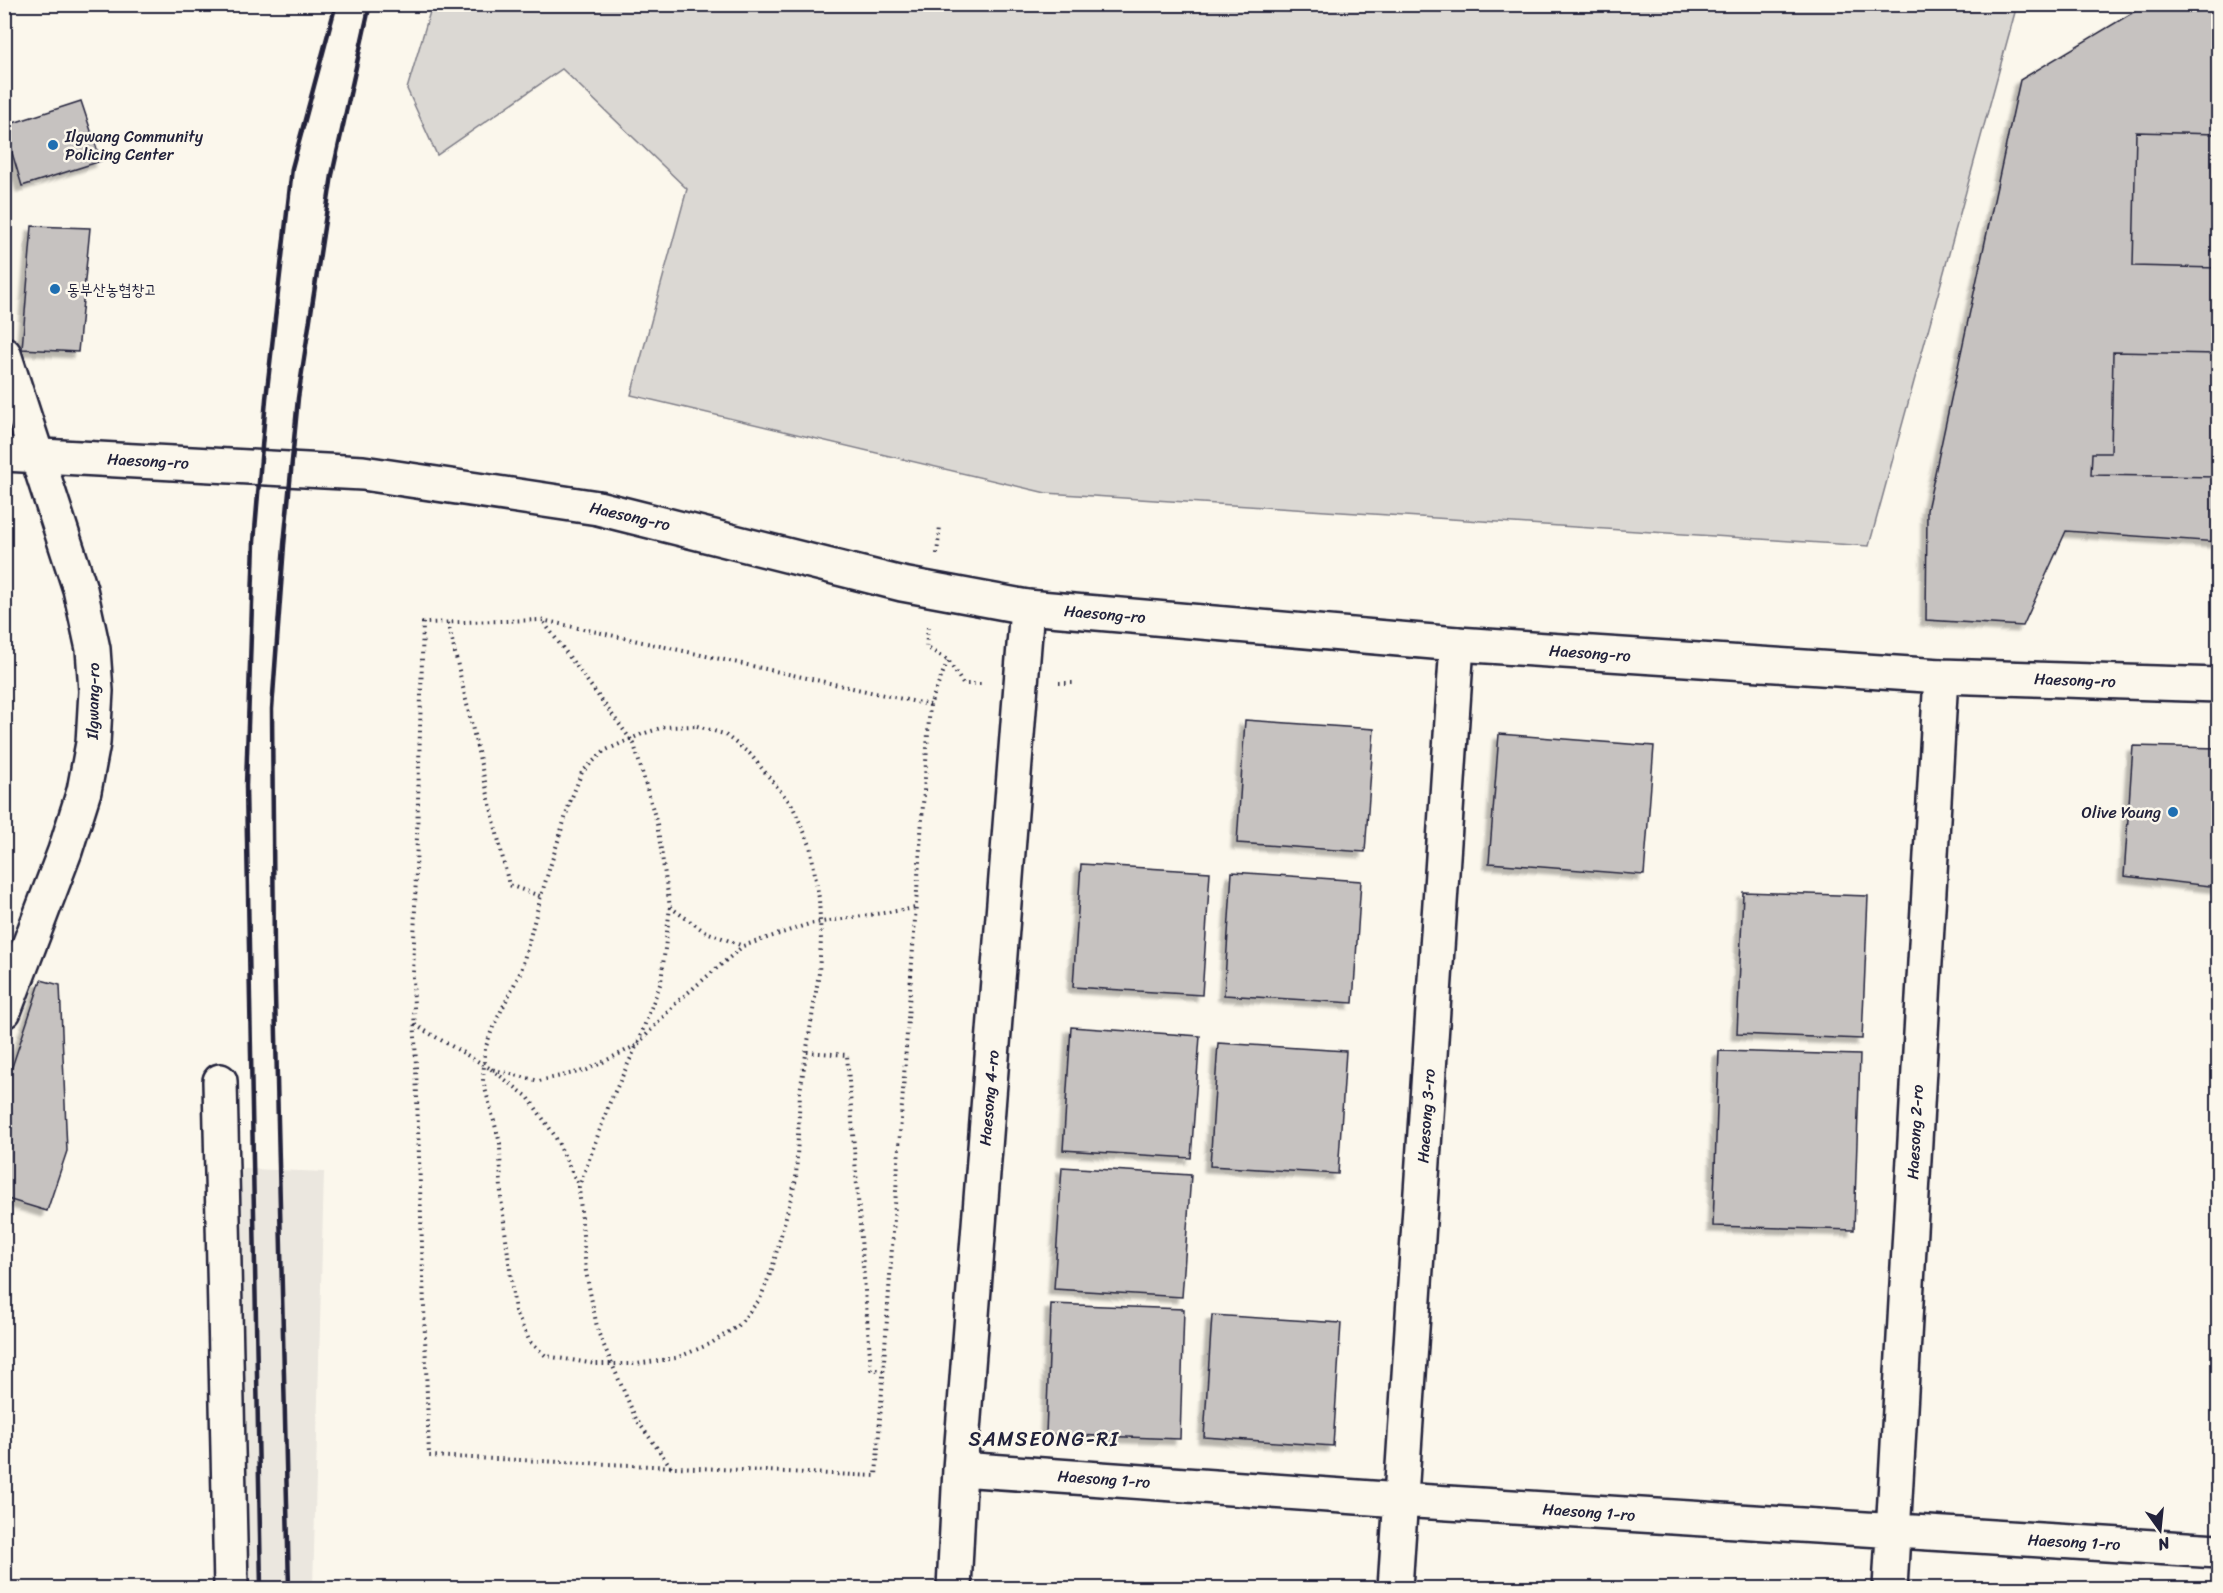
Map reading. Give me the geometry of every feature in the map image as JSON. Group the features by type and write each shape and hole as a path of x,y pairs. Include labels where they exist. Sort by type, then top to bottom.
{"street":[{"name":"Ilgwang-ro","path":"4,354 80,589 93,649 96,691 93,743 84,791 65,851 4,1011"},
{"name":"Haesong-ro","path":"4,453 363,473 598,508 902,584 1027,607 1457,644 1941,676 2218,685"},
{"name":"Haesong 4-ro","path":"954,1588 960,1469 1027,607"},
{"name":"Haesong 3-ro","path":"1395,1588 1457,644"},
{"name":"Haesong 2-ro","path":"1890,1588 1941,676"},
{"path":"220,1081 231,1588"},
{"name":"Haesong 1-ro","path":"960,1469 1400,1500 2218,1551"}],"path":[{"path":"542,620 634,744 657,824 670,907 661,982 637,1046 610,1102 579,1187"},
{"path":"930,705 542,620 423,623 413,978 429,1456 876,1476 930,705 948,660"},
{"path":"448,623 509,885 541,896"},
{"path":"926,647 948,660 963,684"},
{"path":"697,726 724,734 750,754 792,805 810,845 819,898 821,940 819,973 807,1052 800,1092 796,1179 772,1269 760,1299 738,1326 710,1344 676,1358 636,1364 596,1364 546,1356 530,1342 515,1311 501,1198 500,1143 483,1081 485,1049 493,1027 521,971 570,802 582,772 604,751 664,727 697,726"},
{"path":"670,907 704,931 743,946"},
{"path":"491,1068 539,1081 587,1070 637,1046 677,1002 743,946 809,924 916,908"},
{"path":"415,1025 491,1068 528,1096 555,1136 579,1187 585,1272 598,1332 636,1419 671,1467"},
{"path":"807,1052 847,1055 871,1369 883,1371"}],"shaded area":[{"path":"432,4 2017,5 1869,546 1046,493 631,395 687,189 562,69 437,155 407,89"},
{"path":"227,1168 324,1172 313,1588 236,1588"}],"building":[{"path":"2147,4 2218,4 2218,542 2066,531 2023,626 1926,620 1927,510 2020,80"},
{"name":"Ilgwang Community Policing Center","path":"81,101 101,161 22,186 4,126"},
{"path":"2136,132 2218,134 2218,268 2133,266"},
{"name":"동부산농협창고","path":"32,226 90,228 78,352 22,349"},
{"path":"2113,352 2218,354 2218,477 2091,475 2092,453 2111,453"},
{"path":"1245,720 1374,729 1365,852 1237,843"},
{"path":"1499,734 1654,746 1644,875 1489,863"},
{"name":"Olive Young","path":"2133,746 2218,748 2218,887 2124,876"},
{"path":"1081,864 1210,872 1202,995 1073,987"},
{"path":"1232,872 1361,881 1353,1003 1224,995"},
{"path":"1743,892 1868,896 1862,1039 1737,1034"},
{"path":"41,980 60,985 67,1151 47,1211 4,1198 4,1091"},
{"path":"1071,1027 1200,1036 1191,1158 1063,1150"},
{"path":"1218,1043 1346,1051 1338,1174 1210,1166"},
{"path":"1719,1051 1860,1055 1854,1230 1713,1226"},
{"path":"1062,1167 1191,1175 1182,1297 1054,1289"},
{"path":"1051,1304 1184,1309 1180,1439 1046,1434"},
{"path":"1212,1315 1341,1323 1333,1446 1204,1437"}],"railway":[{"path":"261,1588 246,786 254,542 266,399 292,168 336,4"},
{"path":"289,1588 274,952 272,709 298,398 332,175 370,4"}],"place":[{"name":"Ilgwang Community Policing Center","path":"53,145"},
{"name":"동부산농협창고","path":"55,289"},
{"name":"Olive Young","path":"2173,812"}],"district":[{"name":"SAMSEONG-RI","path":"1044,1439"}]}
